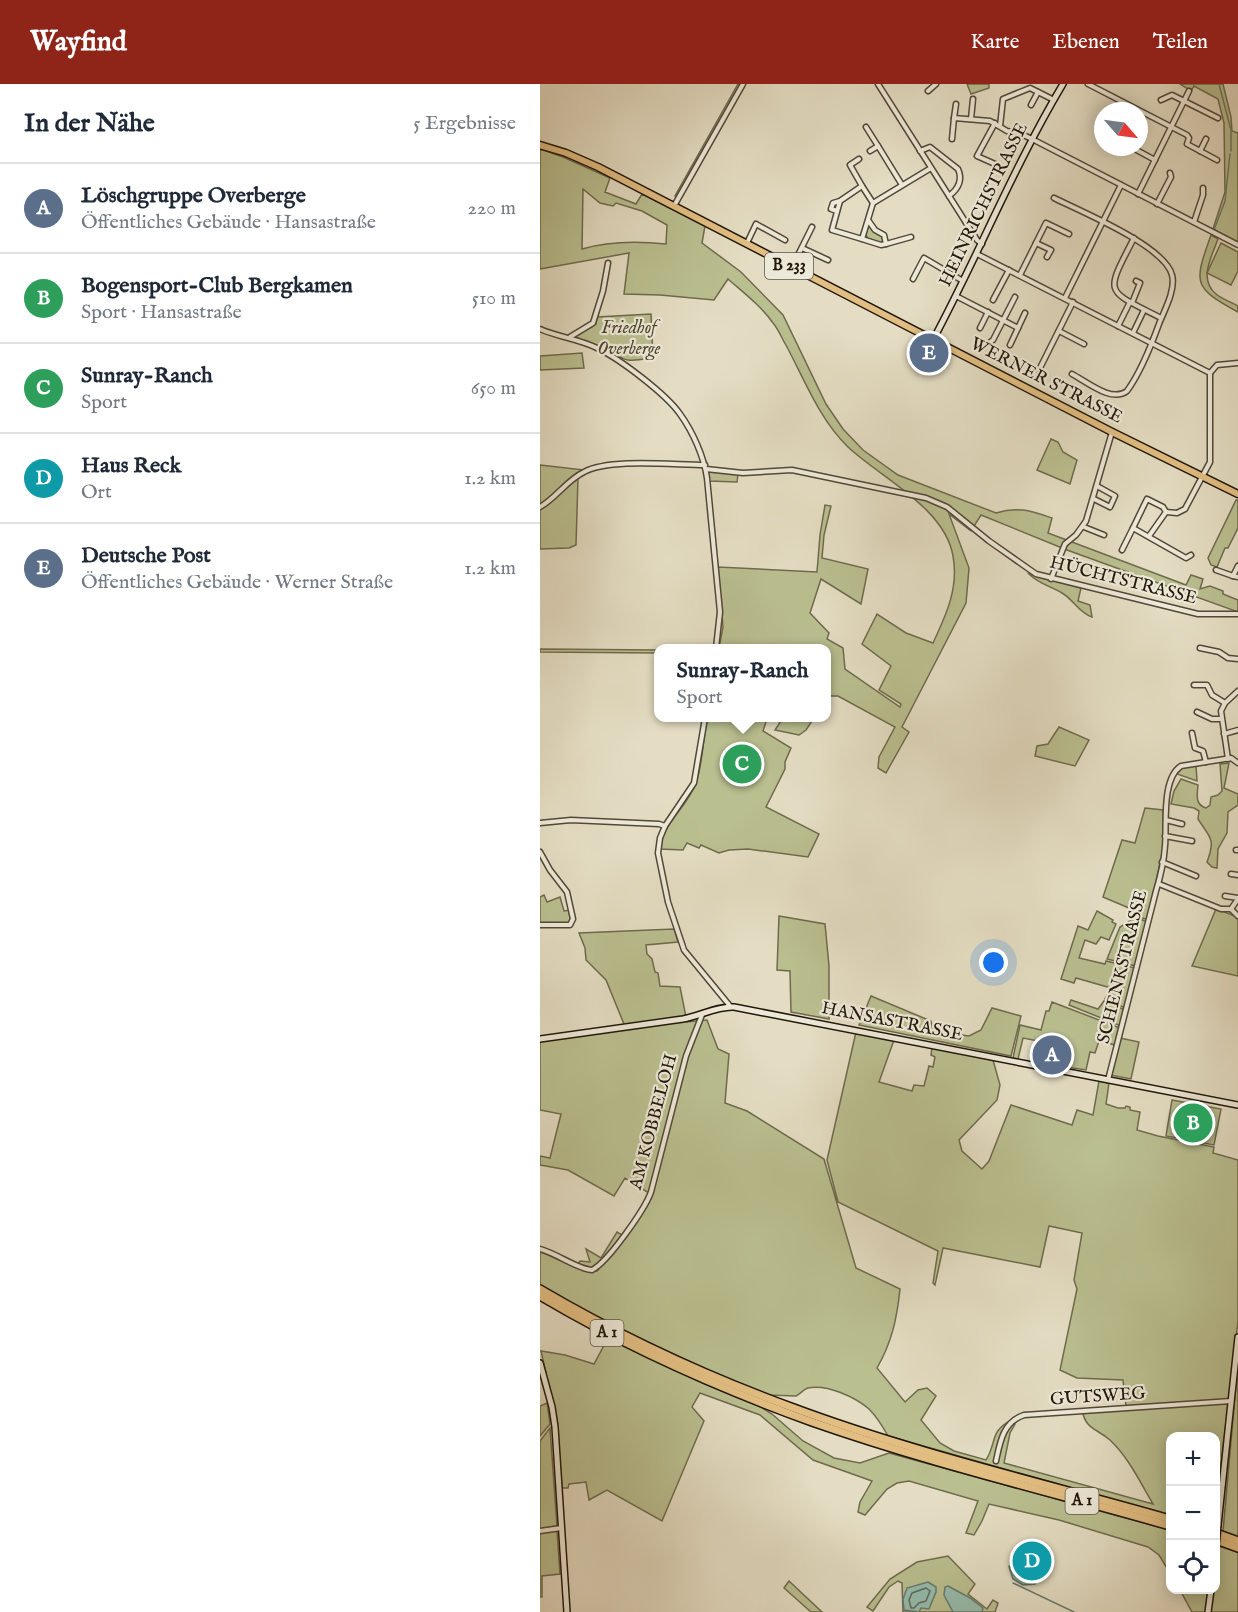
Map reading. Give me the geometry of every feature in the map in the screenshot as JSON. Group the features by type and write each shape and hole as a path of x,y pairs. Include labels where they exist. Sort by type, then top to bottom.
{"highway":[{"name":"A 1","path":"540,1289 645,1345 717,1378 790,1407 928,1451 1166,1518"},
{"name":"A 1","path":"540,1296 615,1338 675,1367 788,1413 925,1457 1166,1525"},
{"path":"1220,1535 1238,1541"},
{"path":"1220,1542 1238,1548"}],"main road":[{"name":"WERNER STRASSE","path":"540,145 583,161 1112,432 1238,494"}],"street":[{"path":"674,207 743,84"},
{"path":"878,84 977,240 982,244"},
{"path":"928,92 936,84"},
{"name":"HEINRICHSTRASSE","path":"933,340 1032,139 1063,84"},
{"path":"1088,84 1188,135 1187,144 1217,160"},
{"path":"1000,126 1003,99 1030,88 1054,100"},
{"path":"1138,194 1189,91"},
{"path":"1031,105 1038,92"},
{"path":"1161,100 1172,95 1218,118"},
{"path":"971,119 974,99"},
{"path":"952,139 956,104"},
{"path":"954,118 995,123 1007,130 1019,133 1238,245"},
{"path":"995,123 977,156 995,164"},
{"path":"866,127 902,185"},
{"path":"1200,151 1206,139"},
{"path":"870,152 878,146"},
{"path":"920,151 930,147 958,169 961,177 949,196"},
{"path":"1148,156 1155,160"},
{"path":"859,159 850,165 873,203"},
{"path":"862,239 873,203 931,168"},
{"path":"1157,204 1171,177 1170,173"},
{"path":"1065,298 1121,185"},
{"path":"862,186 840,201 832,230 882,245 911,237"},
{"path":"1194,222 1203,188"},
{"path":"1054,198 1134,238 1160,259 1172,275 1173,284 1152,344 1130,388 1122,395 1112,395 1072,374"},
{"path":"868,220 875,230 884,235 885,244"},
{"path":"1020,275 1046,223 1069,234"},
{"path":"746,244 756,224 785,240"},
{"path":"792,267 812,227"},
{"path":"1134,238 1115,274 1113,283 1118,296 1161,318"},
{"path":"1036,243 1052,248 1047,257"},
{"path":"802,248 828,260"},
{"path":"977,254 1210,373"},
{"path":"913,279 924,258 964,281"},
{"path":"569,337 593,323 603,291 608,263"},
{"path":"993,300 1010,270"},
{"path":"1118,326 1140,283 1136,281"},
{"path":"956,296 1018,328"},
{"path":"989,343 993,340 1015,297"},
{"path":"1040,370 1073,302"},
{"path":"1132,333 1144,310"},
{"path":"980,328 988,312"},
{"path":"1010,345 1025,313"},
{"path":"540,329 599,348 620,361 675,407 684,420 705,467 720,612 716,644"},
{"path":"1059,331 1084,344"},
{"path":"1166,512 1178,513 1185,509 1203,477 1211,456 1210,373 1217,365 1238,363"},
{"path":"1051,579 1065,544 1084,527 1094,500 1112,432"},
{"name":"HÜCHTSTRASSE","path":"540,507 582,473 593,468 622,465 705,467 743,473 792,470 926,498 947,507 1028,569 1051,579 1198,614 1238,614"},
{"path":"1094,500 1110,507 1114,501 1115,496 1097,486"},
{"path":"1122,550 1147,499 1163,507 1166,512"},
{"path":"1149,536 1166,512"},
{"path":"1084,527 1104,535"},
{"path":"1133,528 1149,536 1152,541 1186,558 1191,555"},
{"path":"1216,570 1236,577 1238,566"},
{"path":"1200,648 1219,652 1228,658 1238,659"},
{"path":"1194,685 1207,686 1212,695 1225,703"},
{"path":"1228,759 1221,711 1225,703 1238,691"},
{"path":"1197,712 1212,719 1221,719"},
{"path":"704,722 694,783 664,826 659,842 659,859 667,896 682,945 689,958 730,1006"},
{"path":"1224,734 1238,730"},
{"path":"1192,733 1195,748 1203,751 1206,762 1231,758 1238,763"},
{"name":"SCHENKSTRASSE","path":"1108,1080 1159,884 1168,789 1178,768 1206,762"},
{"path":"540,823 593,820 664,826"},
{"path":"1166,820 1182,824"},
{"path":"1165,836 1192,841"},
{"path":"540,852 567,892 571,903 573,923 540,926"},
{"path":"1162,862 1196,876"},
{"path":"1231,874 1238,875"},
{"path":"1159,884 1221,909 1231,909 1238,916"},
{"path":"1225,896 1238,899 1231,909"},
{"name":"HANSASTRASSE","path":"540,1039 702,1015 730,1006 1238,1106"},
{"name":"AM KOBBELOH","path":"540,1249 562,1257 581,1268 592,1270 604,1260 644,1207 654,1181 686,1056 702,1015"},
{"path":"1216,1540 1238,1337"},
{"path":"540,1362 555,1427 567,1612"},
{"name":"GUTSWEG","path":"996,1461 1005,1430 1015,1419 1024,1415 1231,1401"},
{"path":"540,1531 561,1528"},
{"path":"1208,1612 1210,1594"}],"green space":[{"path":"738,84 741,84 677,197 675,196"},
{"path":"967,84 989,84 989,88 971,94"},
{"path":"1180,84 1223,84 1232,131 1238,133 1238,243 1213,229 1225,192 1224,123 1218,99 1194,86 1191,91"},
{"path":"540,149 610,178 605,192 636,204 642,194 705,226 702,243 741,272 783,315 826,404 843,429 863,450 898,475 996,513 1031,511 1052,518 1048,533 1186,585 1191,575 1203,579 1200,589 1210,586 1238,600 1238,612 1067,550 981,515 971,531 949,514 969,568 966,603 902,727 909,732 886,773 878,768 879,757 895,727 838,696 831,696 831,644 720,644 723,627 718,567 817,572 825,505 831,506 824,535 822,558 868,569 861,604 821,579 810,613 829,633 827,639 843,648 845,669 900,707 901,704 879,690 891,666 862,644 877,614 906,633 933,643 947,612 953,590 953,556 948,539 925,509 848,447 829,425 775,326 758,305 728,279 714,300 624,294 629,253 540,269","holes":["583,189 600,203 613,206 616,203 642,211 667,225 666,244 624,242 582,249"]},
{"path":"868,224 882,235 884,242 869,240 865,233"},
{"path":"1211,235 1218,239 1208,267 1208,281 1216,294 1238,306 1238,312 1212,296 1201,282 1202,264"},
{"path":"1221,243 1238,252 1238,271 1231,285 1207,273"},
{"name":"Friedhof Overberge","path":"651,314 653,358 628,360 574,336 596,324 597,317"},
{"path":"582,353 584,368 540,370 540,356"},
{"path":"1051,439 1058,442 1063,452 1077,460 1070,484 1037,470"},
{"path":"540,465 584,470 540,506"},
{"path":"708,471 738,474 737,482 709,481"},
{"path":"578,478 576,545 569,548 540,549 540,509"},
{"path":"1238,500 1238,528 1228,548 1225,548 1217,567 1211,565 1208,558"},
{"path":"1029,574 1081,588 1078,601 1090,605 1092,617 1084,613 1062,593 1041,583"},
{"path":"540,649 654,650 654,653 540,652"},
{"path":"706,722 766,722 763,731 791,748 785,762 785,769 766,807 819,834 808,857 748,849 719,853 701,845 699,848 687,843 683,850 660,849 670,823 692,792 700,767"},
{"path":"780,722 811,722 799,735 775,730"},
{"path":"1059,727 1089,740 1075,766 1035,756 1037,746 1048,744"},
{"path":"1229,763 1224,788 1238,794 1238,805 1228,812 1227,833 1218,849 1217,868 1207,862 1211,843 1198,819 1199,811 1171,804 1174,791 1181,779 1198,785 1198,802 1206,808 1210,805 1211,797 1222,791 1220,764"},
{"path":"1196,765 1197,781 1177,774 1183,767"},
{"path":"1145,808 1163,810 1164,845 1148,917 1145,919 1135,915 1136,911 1103,897 1122,840 1135,843"},
{"path":"544,895 547,902 560,897 564,911 570,910 572,920 570,923 540,923 540,897"},
{"path":"1216,909 1238,917 1238,976 1192,966"},
{"path":"1097,911 1116,924 1109,940 1101,937 1096,944 1085,940 1079,958 1135,968 1125,1008 1105,999 1111,988 1076,978 1074,983 1061,979 1078,926 1088,930"},
{"path":"779,916 825,924 829,966 829,1019 791,1012 790,971 777,970"},
{"path":"1136,917 1147,922 1136,966 1107,959 1120,927"},
{"path":"674,929 678,942 646,945 647,954 652,959 655,972 658,973 660,986 680,987 687,1022 707,1020 718,1049 729,1054 725,1103 747,1111 824,1159 856,1268 900,1289 893,1330 877,1368 905,1402 918,1390 927,1388 936,1396 921,1420 940,1443 954,1451 986,1460 1000,1428 1012,1420 1015,1424 1010,1433 1004,1463 1153,1504 1123,1454 1110,1440 1089,1425 1082,1410 1126,1406 1123,1380 1077,1378 1060,1370 1077,1289 1074,1280 1082,1233 1049,1226 1040,1267 943,1248 935,1285 933,1283 938,1251 838,1202 827,1160 856,1032 894,1040 879,1082 912,1091 914,1085 924,1086 929,1066 933,1067 935,1057 931,1055 932,1048 993,1060 1000,1085 997,1100 959,1140 962,1151 982,1169 989,1161 1011,1105 1072,1125 1077,1110 1093,1115 1099,1081 1109,1083 1106,1104 1118,1108 1126,1106 1130,1107 1130,1110 1140,1112 1137,1130 1214,1147 1213,1153 1238,1160 1238,1321 1220,1473 1220,1432 1166,1432 1166,1515 888,1436 869,1409 849,1396 832,1390 816,1387 806,1389 796,1396 768,1395 718,1375 589,1314 540,1286 540,1251 555,1255 582,1268 597,1271 636,1222 651,1199 649,1193 625,1178 614,1196 568,1170 540,1165 540,1156 550,1158 561,1114 540,1110 540,1041 626,1029 606,980 586,960 585,948 579,933"},
{"path":"871,996 931,1021 933,1031 969,1036 981,1030 992,1008 1021,1016 1011,1056 859,1025"},
{"path":"1071,1000 1098,1009 1104,1001 1125,1010 1121,1026 1069,1005"},
{"path":"1052,1002 1120,1028 1115,1045 1099,1041 1095,1053 1090,1052 1086,1070 1066,1067 1070,1047 1023,1038 1018,1059 1013,1058 1020,1025 1041,1030 1046,1011 1049,1011"},
{"path":"1120,1038 1139,1042 1131,1079 1110,1075"},
{"path":"1172,1100 1221,1109 1214,1145 1166,1136"},
{"path":"617,1232 622,1235 600,1263 593,1268 586,1268 578,1264 580,1261 590,1262 586,1249 601,1258"},
{"path":"608,1338 705,1384 759,1406 772,1414 803,1441 834,1458 860,1463 889,1453 1166,1529 1166,1566 1159,1555 1148,1547 1059,1520 989,1504 974,1535 966,1533 978,1501 909,1481 897,1483 887,1489 865,1515 858,1512 860,1502 872,1481 813,1460 760,1415 700,1393 692,1407 704,1421 662,1521 607,1490 589,1500 586,1482 569,1484 568,1488 562,1488 557,1421 541,1351 565,1355 594,1364"},
{"path":"1238,1363 1238,1536 1223,1531"},
{"path":"547,1403 550,1424 540,1436 540,1406"},
{"path":"550,1428 557,1526 540,1529 540,1441"},
{"path":"557,1530 560,1574 542,1576 542,1597 540,1597 540,1532"},
{"path":"1220,1546 1238,1552 1238,1612 1192,1612 1182,1594 1220,1594"},
{"path":"948,1556 975,1584 968,1594 987,1609 993,1600 998,1603 995,1612 903,1612 902,1583 898,1581 889,1587 873,1611 867,1607 890,1579 917,1562"},
{"path":"789,1581 822,1612 811,1612 784,1588"}],"water":[{"path":"1014,1560 1019,1560 1027,1573 1039,1574 1035,1584 1023,1585 1013,1579 1009,1567"},
{"path":"928,1582 936,1587 929,1609 921,1608 919,1612 904,1610 903,1599 907,1588"},
{"path":"948,1586 970,1598 983,1608 982,1612 953,1612 944,1595 945,1587"}],"waterway":[{"path":"1219,84 1231,130 1231,151"},
{"path":"1214,230 1225,201 1230,154"},
{"path":"1013,1583 1074,1612"}],"place":[{"name":"Deutsche Post","path":"929,353"},
{"name":"Sunray-Ranch","path":"742,764"},
{"name":"Löschgruppe Overberge","path":"1052,1055"},
{"name":"Bogensport-Club Bergkamen","path":"1193,1123"},
{"name":"Haus Reck","path":"1032,1561"}]}
